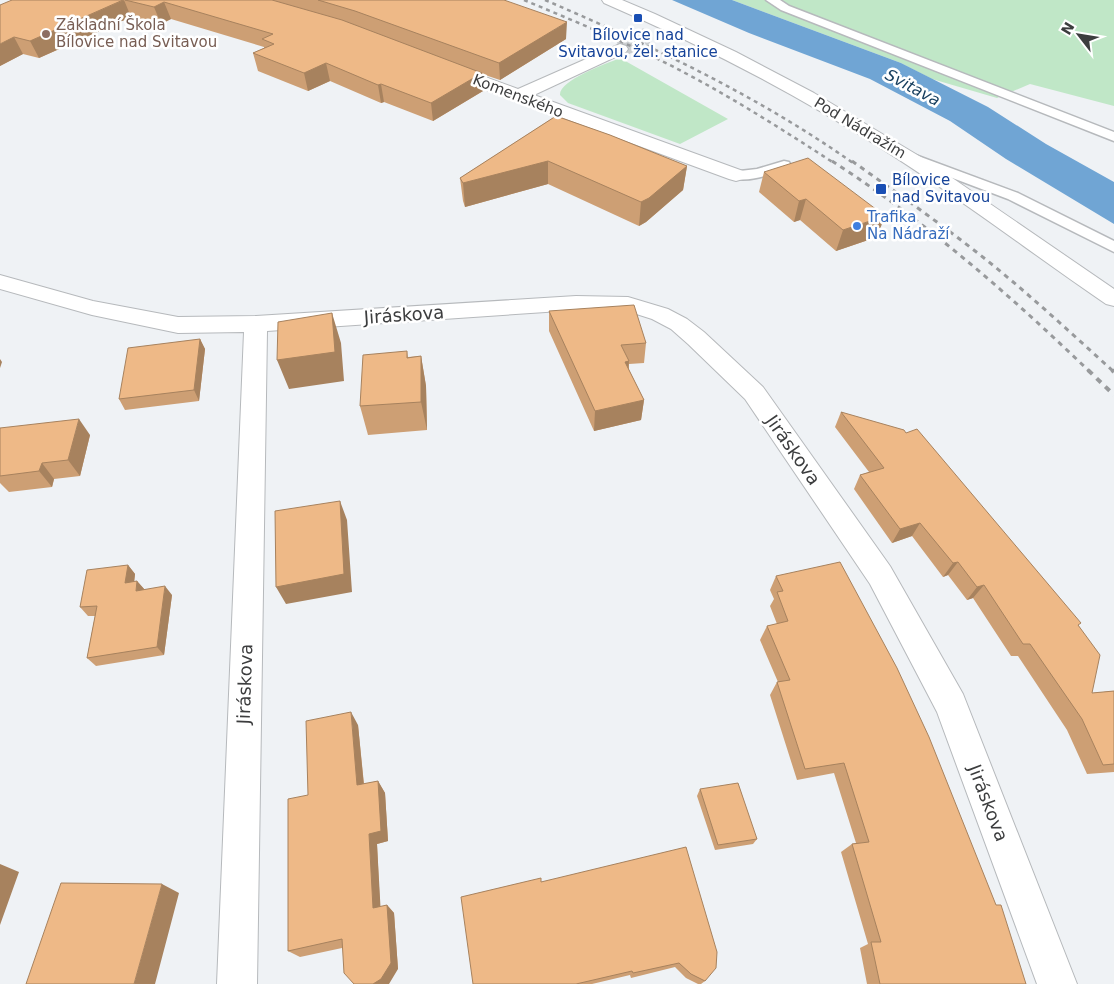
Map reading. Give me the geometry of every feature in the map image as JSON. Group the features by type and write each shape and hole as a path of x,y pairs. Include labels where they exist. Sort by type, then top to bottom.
{"street":[{"name":"Pod Nádražím","path":"609,0 669,26 801,92 907,156 1114,300"},
{"path":"647,36 669,26"},
{"path":"518,96 620,49"},
{"name":"Komenského","path":"430,63 736,175"},
{"name":"Jiráskova","path":"0,282 92,308 178,325 256,324 576,303 628,304 660,314 679,324 754,393 880,576 908,624 951,705 1058,984"},
{"name":"Jiráskova","path":"236,984 256,324"}],"lane":[{"path":"772,0 785,8 1114,136"},
{"path":"907,156 1013,196 1114,247"},
{"path":"736,175 758,173 784,165"}],"green space":[{"path":"732,0 1114,0 1114,106 1030,84 997,98 932,79 901,63"},
{"path":"620,58 728,119 680,144 568,103 560,95 562,89 575,78"}],"water":[{"name":"Svitava","path":"672,0 732,0 901,63 988,107 1046,144 1114,182 1114,224 1006,159 950,121 870,79 749,33"}],"building":[{"path":"12,0 123,0 30,41 14,37 0,44 0,5"},
{"path":"125,0 272,0 342,20 482,73 431,103 381,84 378,85 326,63 304,73 253,53 274,44 262,39 273,34 164,2 154,7"},
{"path":"318,0 504,0 567,22 499,63 355,11"},
{"path":"556,116 610,135 687,166 649,198 641,202 548,161 463,183 460,178"},
{"path":"808,158 885,216 843,230 806,199 799,201 764,172"},
{"path":"634,305 646,343 621,345 629,361 625,362 644,400 595,411 549,311"},
{"path":"332,313 335,352 277,360 278,322"},
{"path":"200,339 194,390 119,399 128,348"},
{"path":"407,351 407,358 421,356 421,402 360,406 363,355"},
{"path":"841,412 904,430 906,433 917,429 1081,623 1078,625 1100,655 1092,693 1114,691 1114,764 1103,765 1082,719 1030,644 1023,644 984,585 977,587 958,562 953,563 920,523 900,529 860,475 884,468"},
{"path":"79,419 68,460 42,463 39,471 0,476 0,428"},
{"path":"340,501 344,574 276,587 275,511"},
{"path":"840,562 897,668 929,737 996,905 1001,905 1026,984 880,984 871,942 881,942 852,844 869,842 844,763 805,769 777,682 790,680 767,626 788,621 777,592 783,591 776,576"},
{"path":"128,565 125,583 137,581 136,591 165,586 157,647 87,658 97,606 80,607 87,570"},
{"path":"351,712 357,785 378,781 381,831 369,834 373,908 387,905 391,963 381,979 373,984 354,984 344,973 342,939 288,951 288,799 308,795 306,721"},
{"path":"738,783 757,839 718,845 700,789"},
{"path":"686,847 717,952 716,968 705,981 691,974 679,963 633,973 632,971 576,984 473,984 461,897 541,878 541,882"},
{"path":"61,883 162,884 134,984 26,984"}],"tunnel":[{"path":"620,49 647,36"}],"railway":[{"path":"524,0 627,44 687,74 780,128 834,163"},
{"path":"545,0 625,35 742,94 853,163"},
{"path":"832,161 900,208 966,260 1089,371"},
{"path":"852,161 984,258 1113,371"},
{"path":"1088,370 1114,395"}],"place":[{"name":"Bílovice nad Svitavou, žel. stanice","path":"638,18"},
{"name":"Základní Škola Bílovice nad Svitavou","path":"46,34"},
{"name":"Bílovice nad Svitavou","path":"881,189"},
{"name":"Trafika Na Nádraží","path":"857,226"}]}
